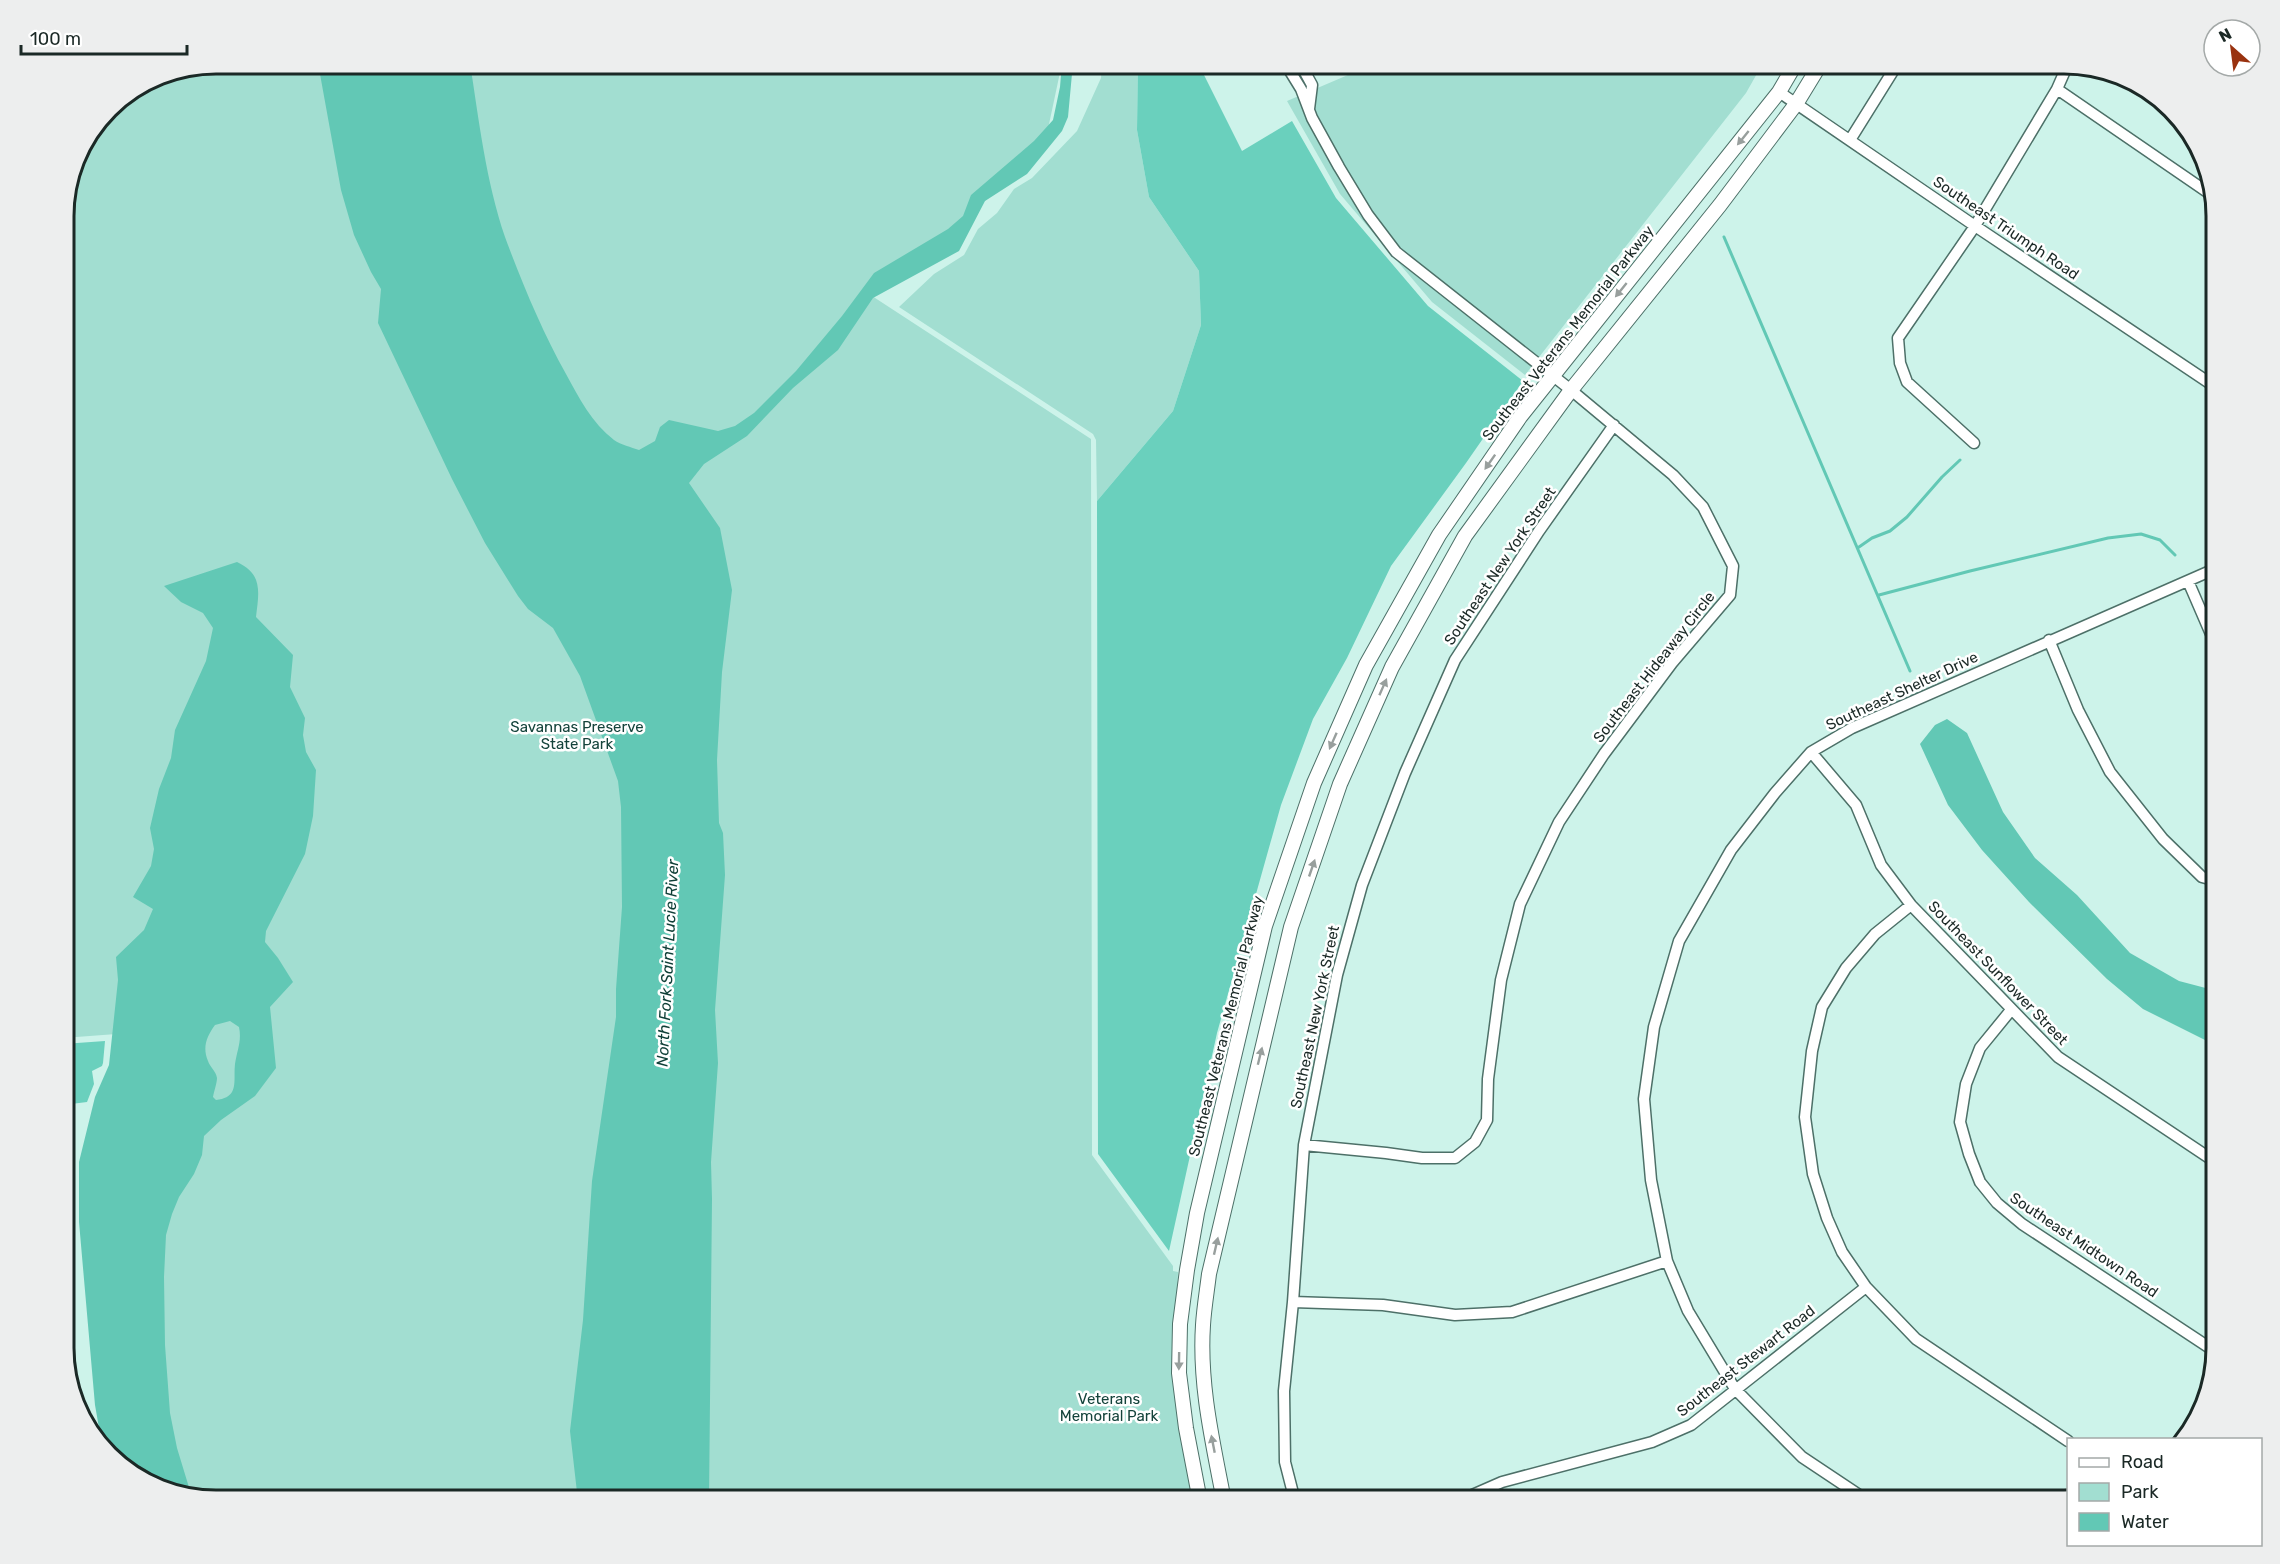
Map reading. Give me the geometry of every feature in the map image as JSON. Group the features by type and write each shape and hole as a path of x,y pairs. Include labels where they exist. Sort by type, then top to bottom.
{"main road":[{"name":"Southeast Veterans Memorial Parkway","path":"1198,1490 1186,1428 1179,1373 1180,1324 1197,1213 1265,926 1314,783 1366,665 1439,535 1520,417 1779,92 1790,74"},
{"path":"1222,1490 1210,1429 1203,1374 1203,1324 1212,1264 1291,927 1340,784 1392,668 1466,536 1571,390 1720,205 1796,104 1814,74"}],"street":[{"name":"Southeast Hideaway Circle","path":"1292,74 1301,89 1312,118 1368,215 1396,252 1571,390 1673,475 1703,507 1732,566 1730,595 1672,663 1604,754 1559,822 1520,904 1501,980 1488,1079 1487,1120 1475,1142 1455,1158 1422,1158 1304,1145"},
{"name":"Southeast Hideaway Circle","path":"1306,74 1312,86 1309,109"},
{"path":"1850,140 1891,74"},
{"path":"1974,443 1907,382 1900,363 1898,338 1975,226 2057,89 2064,74"},
{"path":"2057,89 2204,190"},
{"name":"Southeast Triumph Road","path":"1779,92 2206,381"},
{"name":"Southeast New York Street","path":"1292,1490 1285,1462 1284,1391 1304,1145 1337,975 1362,885 1405,773 1455,660 1539,531 1614,425"},
{"name":"Southeast Shelter Drive","path":"1852,1490 1802,1457 1735,1389 1688,1311 1667,1261 1651,1180 1644,1099 1654,1027 1679,941 1725,860 1775,793 1811,752 1852,728 2206,573"},
{"path":"2188,580 2206,622"},
{"path":"2049,640 2078,710 2110,772 2163,839 2202,877 2206,878"},
{"name":"Southeast Sunflower Street","path":"1811,752 1856,805 1881,865 1911,905 2011,1010 2058,1057 2206,1156"},
{"path":"1911,905 1875,934 1846,968 1822,1007 1812,1051 1805,1117 1812,1174 1842,1252 1866,1287 1916,1339 2067,1440"},
{"name":"Southeast Midtown Road","path":"2011,1010 1980,1048 1966,1084 1960,1122 1968,1154 1980,1182 1997,1203 2022,1224 2206,1345"},
{"path":"1293,1302 1383,1305 1455,1316 1512,1312 1667,1261"},
{"name":"Southeast Stewart Road","path":"1484,1490 1502,1482 1652,1442 1691,1425 1866,1287"}],"green space":[{"name":"Savannas Preserve State Park","path":"215,74 1060,74 1045,143 946,238 869,294 1091,439 1092,1155 1173,1266 1173,1271 1178,1272 1174,1366 1194,1490 215,1490 179,1486 153,1476 146,1472 143,1032 74,1037 74,206 78,179 88,153 109,122 144,92 179,78"},
{"path":"1101,74 1138,74 1137,130 1149,197 1199,271 1201,325 1173,411 1097,501 1096,440 1093,434 899,307 934,274 964,255 978,229 997,213 1014,189 1032,178 1077,131"},
{"path":"1350,74 1757,74 1746,93 1525,375 1432,302 1340,194 1287,101"}],"shaded area":[{"path":"1138,74 1204,74 1242,151 1292,121 1336,198 1428,306 1523,381 1391,566 1347,658 1313,719 1281,805 1217,1033 1169,1251 1098,1154 1097,501 1173,411 1201,325 1199,271 1149,197 1137,130"},
{"path":"105,1041 103,1063 102,1066 92,1071 94,1084 87,1102 74,1104 74,1043"}],"water":[{"name":"North Fork Saint Lucie River","path":"320,74 472,74 484,151 498,216 533,307 557,358 593,418 614,440 639,450 655,441 660,427 669,420 718,431 735,426 754,413 796,371 874,273 948,229 963,216 971,195 1034,141 1053,120 1061,74 1072,74 1068,117 1062,131 1027,174 985,201 959,251 873,298 838,350 793,388 747,436 704,464 689,483 720,528 732,590 722,672 717,760 719,823 723,833 725,875 715,1010 718,1063 711,1162 709,1490 577,1490 570,1431 583,1320 592,1181 616,1017 622,907 621,807 618,781 580,676 553,628 528,609 485,543 378,323 381,289 354,235 341,190"},
{"path":"237,562 251,572 258,592 256,617 293,655 290,687 305,718 303,735 306,752 316,770 313,816 305,854 266,931 265,942 293,982 270,1007 276,1068 255,1096 221,1120 204,1136 202,1155 194,1174 179,1197 166,1235 165,1345 170,1413 177,1448 189,1488 170,1483 136,1467 99,1430 95,1405 79,1222 79,1162 95,1097 109,1065 118,980 116,957 144,930 153,909 133,897 151,866 154,849 150,828 159,789 171,758 175,730 206,661 213,628 203,613 181,602 164,586","holes":["230,1021 239,1027 234,1087 229,1096 216,1100 213,1097 217,1078 206,1056 206,1042 215,1025"]},
{"path":"1947,719 1967,733 2003,812 2035,858 2077,895 2130,953 2179,981 2206,988 2206,1040 2143,1009 2107,979 2029,902 1982,850 1948,805 1920,744 1935,725"}],"waterway":[{"path":"1724,237 1910,671"},
{"path":"1859,547 1872,538 1890,531 1907,517 1960,460"},
{"path":"1879,595 2108,538 2141,534 2160,540 2175,555"}],"park label":[{"name":"Veterans Memorial Park","path":"1109,1408"}]}
